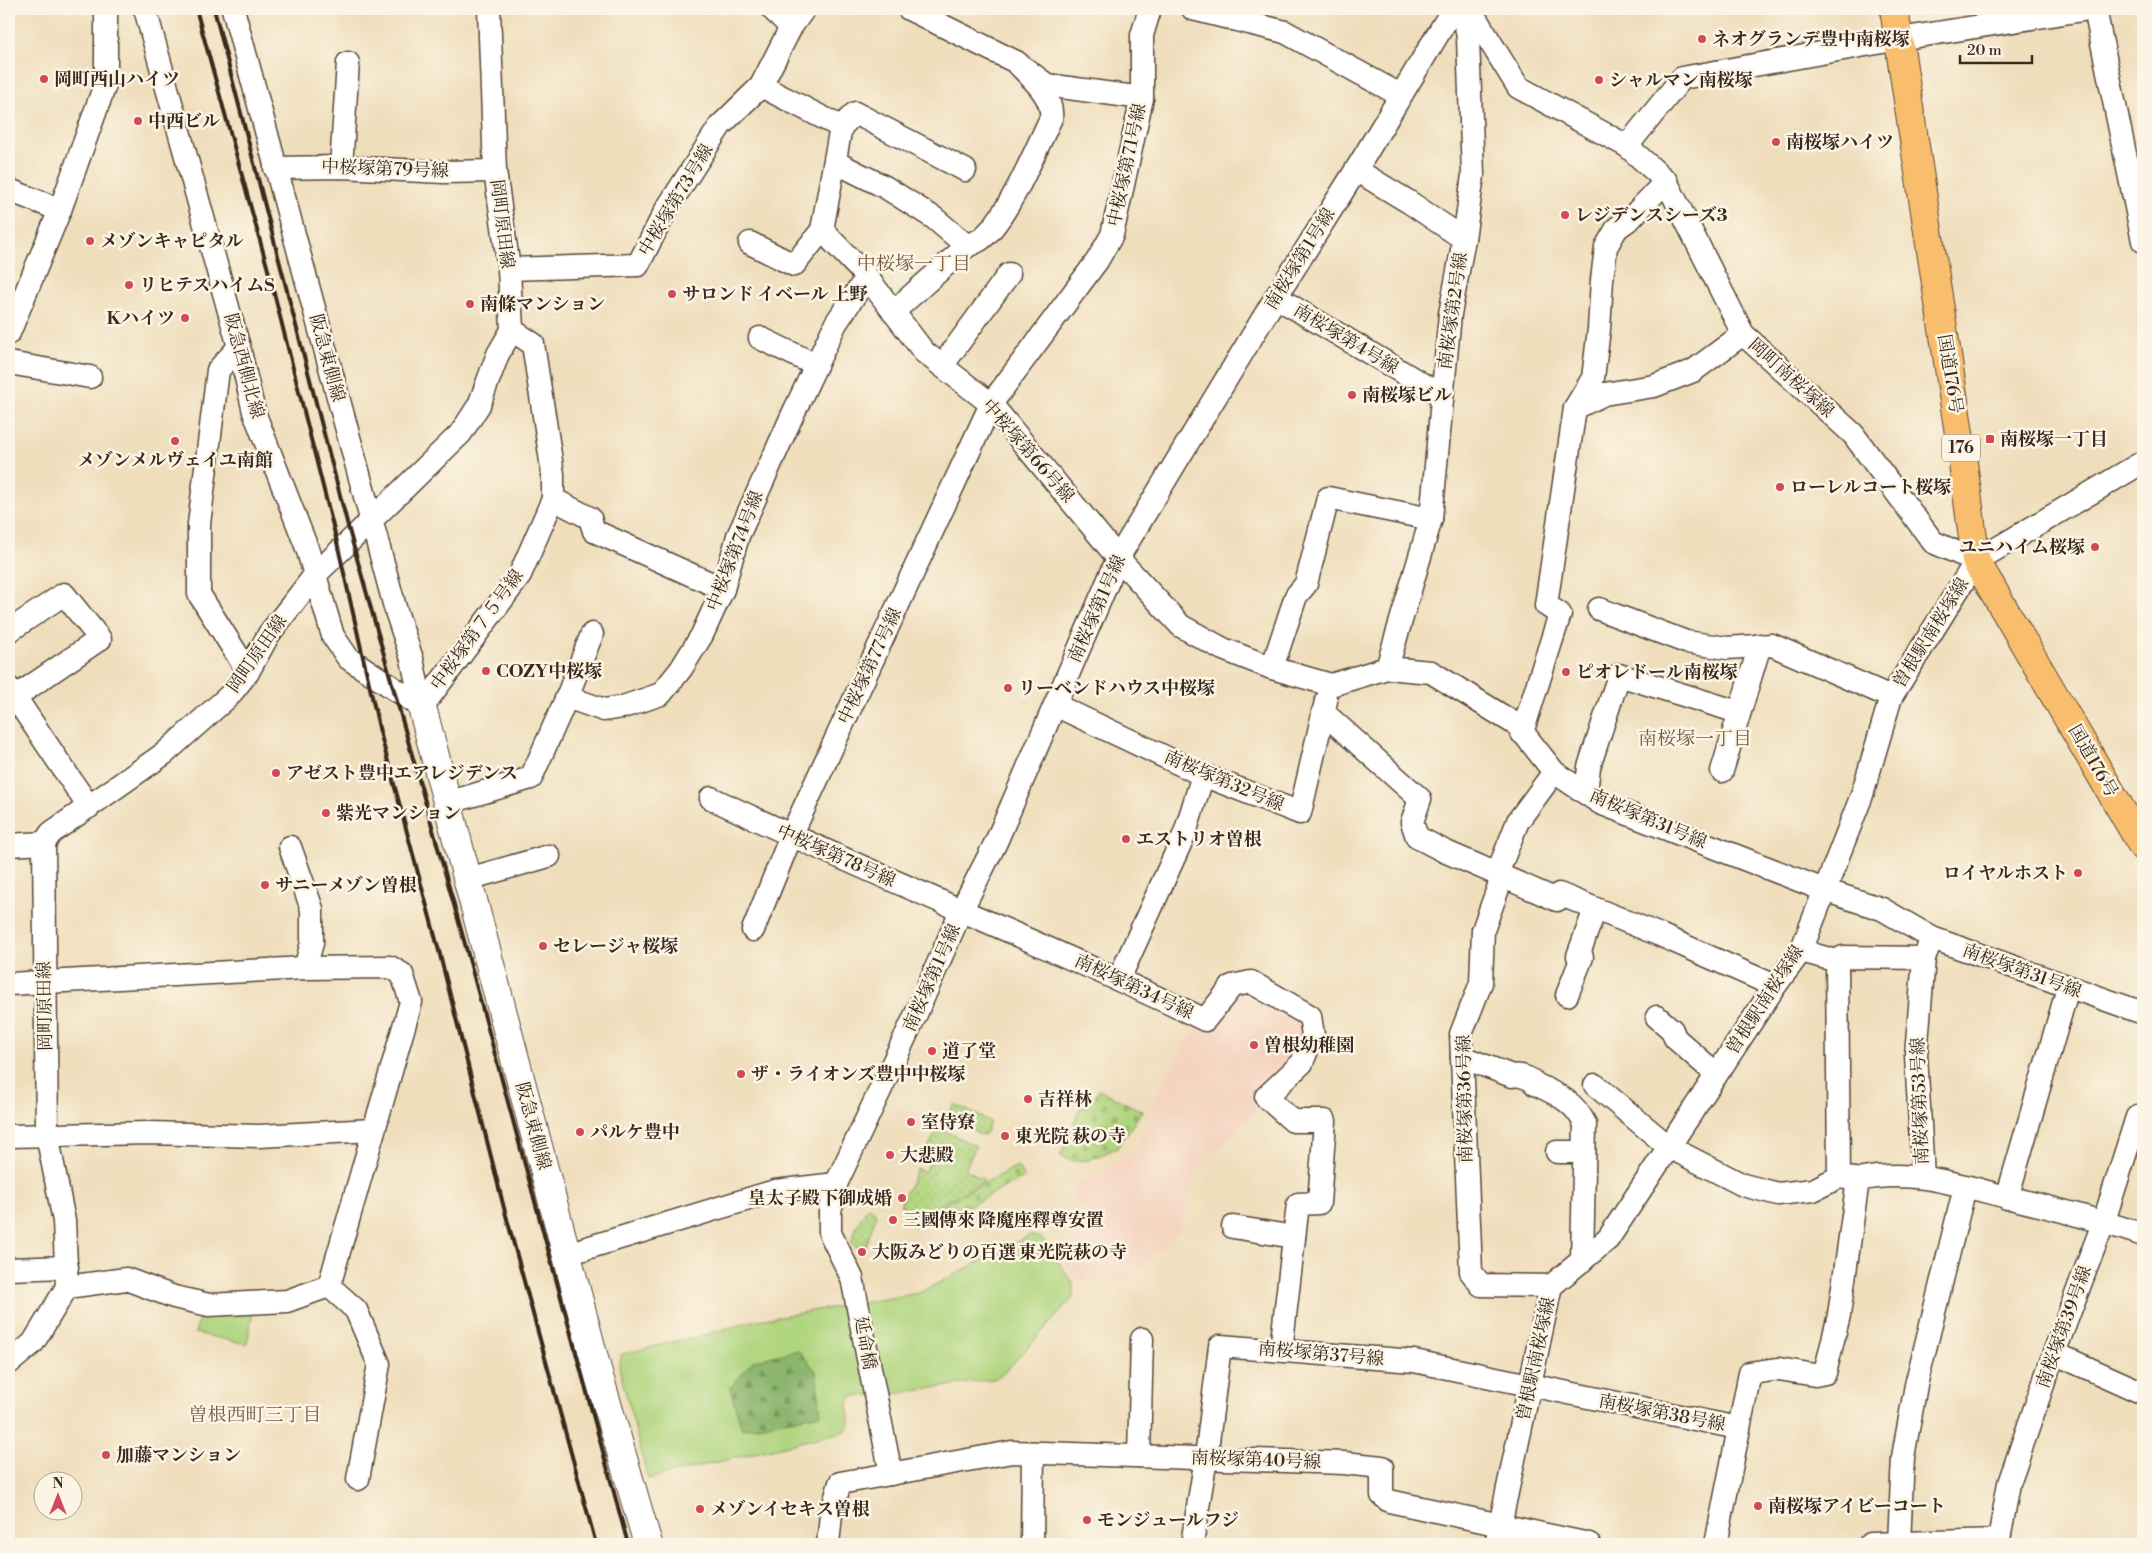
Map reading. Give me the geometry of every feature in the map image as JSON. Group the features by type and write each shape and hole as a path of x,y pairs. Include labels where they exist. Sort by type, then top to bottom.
{"highway":[{"name":"国道176号","path":"1894,9 1960,440 1976,561 2142,844"}],"street":[{"path":"9,333 60,210 106,82 106,9"},
{"name":"阪急西側北線","path":"145,9 238,347 254,412 307,548 315,575"},
{"name":"阪急東側線","path":"233,9 396,611 412,659 422,707 598,1373 648,1544"},
{"name":"岡町原田線","path":"67,1277 64,1221 47,1134 44,843 51,833 165,753 229,696 248,672 269,634 315,575 461,433 479,405 498,354 512,330 509,269 495,171 489,9"},
{"path":"772,9 791,27"},
{"path":"804,9 791,27 761,86 841,127"},
{"path":"909,9 1016,62 1047,85 1142,98"},
{"name":"中桜塚第71号線","path":"991,404 1097,261 1112,235 1142,98 1142,35 1150,9"},
{"path":"1193,9 1284,32 1400,95"},
{"name":"南桜塚第1号線","path":"858,1303 852,1278 830,1233 830,1212 836,1184 916,1014 961,911 996,842 1118,558 1453,9"},
{"name":"南桜塚第2号線","path":"1387,668 1431,519 1450,314 1464,239 1473,175 1468,38 1463,9"},
{"name":"岡町南桜塚線","path":"1470,9 1518,87 1627,146 1666,181 1743,334 1852,434 1933,542 1976,561"},
{"path":"1627,146 1682,78 1899,39 2089,9"},
{"path":"2095,9 2142,229"},
{"path":"893,312 967,246 981,239 1000,217 1018,186 1051,118 1052,111 1045,96 1016,62"},
{"path":"341,166 348,64"},
{"name":"中桜塚第73号線","path":"509,269 638,265 666,210 720,126 761,86"},
{"path":"750,243 794,265 822,230 841,127 855,113 965,170"},
{"path":"835,162 885,188 934,218 967,246"},
{"name":"中桜塚第79号線","path":"275,168 341,166 444,172 495,171"},
{"path":"1356,170 1409,202 1464,239"},
{"path":"1522,732 1560,614 1546,605 1574,408 1593,378 1600,329 1602,280 1606,247 1617,228 1631,218 1666,181"},
{"path":"9,190 60,210"},
{"name":"中桜塚第66号線","path":"822,230 867,277 924,352 991,404 1118,558"},
{"path":"942,366 1010,274"},
{"name":"中桜塚第74号線","path":"567,697 604,710 623,707 661,694 681,669 702,635 723,589 738,536 816,365 836,323 867,277"},
{"name":"南桜塚第4号線","path":"1276,297 1442,396"},
{"name":"中桜塚第７５号線","path":"422,707 519,577 553,499 553,474 533,344 512,330"},
{"path":"1574,408 1604,394 1654,386 1693,371 1743,334"},
{"path":"760,338 816,365"},
{"path":"238,347 218,370 199,524 199,594 248,672"},
{"path":"9,363 90,377"},
{"name":"中桜塚第77号線","path":"753,930 791,836 991,404"},
{"name":"曽根駅南桜塚線","path":"1498,1535 1551,1286 1608,1239 1716,1074 1801,951 1862,795 1891,697 1976,561 2143,462"},
{"path":"1272,668 1296,596 1306,584 1328,498 1431,519"},
{"path":"553,499 590,518 594,531 723,589"},
{"path":"1118,558 1181,626 1223,649 1272,668 1331,685"},
{"path":"315,575 333,636 348,658 422,707"},
{"path":"9,631 64,594 100,639 12,693 89,807"},
{"path":"1600,608 1686,642 1727,648 1772,645 1891,697"},
{"path":"448,803 531,778 567,697 592,634"},
{"path":"1722,771 1738,712 1760,645"},
{"name":"南桜塚第31号線","path":"1331,685 1387,668 1431,672 1517,725 1554,772 1600,803 1824,890 1882,909 1928,948 2068,988 2143,1013"},
{"path":"1586,793 1589,767 1619,675 1738,712"},
{"name":"南桜塚第32号線","path":"1055,705 1203,775 1300,814 1331,685"},
{"path":"1323,712 1420,799 1412,822 1417,837 1444,851 1557,900 1559,894 1660,935 1775,986"},
{"name":"南桜塚第36号線","path":"1551,1286 1480,1285 1471,1272 1461,1034 1481,982 1482,930 1500,883 1497,874 1518,821 1554,772"},
{"path":"1119,979 1185,833 1203,775"},
{"name":"中桜塚第78号線","path":"711,798 791,836 961,911"},
{"path":"9,845 44,843"},
{"path":"290,847 312,909 312,943 305,968"},
{"path":"468,879 549,856"},
{"path":"1567,995 1582,957 1578,956 1595,909"},
{"name":"南桜塚第34号線","path":"961,911 1119,979 1206,1020 1232,986 1251,982 1310,1016 1313,1035 1302,1063 1266,1097 1293,1121 1325,1121 1319,1203 1298,1204 1294,1237"},
{"path":"1801,951 1837,961 1843,957 1928,948"},
{"name":"南桜塚第53号線","path":"1923,1177 1916,1055 1928,948"},
{"path":"1738,1428 1750,1373 1780,1369 1815,1376 1825,1374 1839,1315 1848,1178 1837,961"},
{"path":"9,984 305,968 390,967 402,974 411,1002 328,1286"},
{"path":"2007,1198 2068,988"},
{"path":"1657,1017 1672,1030 1674,1038 1716,1074"},
{"path":"1462,1057 1512,1076 1516,1075 1533,1081 1579,1110 1585,1124 1582,1261"},
{"path":"1595,1085 1669,1147 1743,1185 1778,1194 1813,1190 1848,1178 1881,1175 1923,1177 2104,1221 2143,1235"},
{"name":"南桜塚第39号線","path":"1999,1542 2009,1483 2054,1353 2104,1221 2135,1151 2137,1117"},
{"path":"9,1136 149,1133 259,1136 373,1130"},
{"path":"1557,1152 1584,1152"},
{"path":"567,1254 775,1192 836,1184"},
{"path":"1899,1543 1903,1457 1916,1385 1965,1187"},
{"path":"1233,1227 1294,1237 1281,1350"},
{"path":"9,1269 67,1277 126,1279 174,1297 209,1305 287,1301 328,1286"},
{"path":"9,1363 33,1343 67,1277"},
{"path":"328,1286 356,1310 379,1364 358,1478"},
{"name":"延命橋","path":"858,1303 891,1474"},
{"path":"1139,1456 1142,1339"},
{"name":"南桜塚第37号線","path":"1206,1458 1220,1346 1414,1361 1530,1387"},
{"path":"2054,1353 2143,1393"},
{"name":"南桜塚第38号線","path":"1530,1387 1738,1428 1716,1544"},
{"name":"南桜塚第40号線","path":"828,1544 832,1514 840,1483 1012,1452 1344,1463 1382,1467 1382,1495 1389,1502 1498,1535 1589,1544"},
{"path":"1032,1544 1033,1453"},
{"path":"1192,1544 1206,1458"},
{"path":"1870,1544 1999,1542"}],"shaded area":[{"path":"1933,9 2023,9 1935,24"},
{"path":"1248,990 1302,1022 1307,1032 1290,1063 1262,1105 1221,1146 1206,1155 1190,1191 1185,1224 1127,1282 1078,1282 1057,1251 1092,1226 1071,1192 1081,1183 1128,1157 1155,1115 1149,1109 1196,1025 1211,1033 1234,997"}],"green space":[{"path":"1099,1090 1142,1111 1117,1148 1089,1160 1073,1161 1060,1156 1081,1106 1091,1103"},
{"path":"955,1104 989,1121 990,1123 985,1134 982,1135 948,1117 947,1115"},
{"path":"943,1130 976,1146 966,1167 967,1170 983,1179 983,1182 928,1210 909,1209 900,1205 917,1169 925,1172 932,1157 925,1153 936,1132"},
{"path":"1017,1166 1024,1178 936,1222 926,1224 906,1222 908,1211 928,1212"},
{"path":"868,1207 874,1210 876,1217 866,1245 862,1248 854,1246 851,1243 857,1225"},
{"path":"1030,1235 1042,1238 1073,1283 1073,1298 1004,1373 994,1379 894,1394 853,1396 848,1402 849,1425 846,1431 648,1479 619,1367 622,1354 708,1334 752,1321 919,1293"},
{"path":"218,1311 253,1311 247,1344 195,1333 200,1315"},
{"path":"798,1350 816,1371 821,1414 742,1429 730,1388 753,1361"}],"railway":[{"path":"196,9 270,277 336,538 380,732 439,951 504,1208 596,1544"},
{"path":"214,9 349,530 465,944 628,1544"}],"place":[{"name":"ネオグランデ豊中南桜塚","path":"1702,39"},
{"name":"岡町西山ハイツ","path":"44,79"},
{"name":"シャルマン南桜塚","path":"1599,80"},
{"name":"中西ビル","path":"138,121"},
{"name":"南桜塚ハイツ","path":"1776,142"},
{"name":"レジデンスシーズ3","path":"1565,215"},
{"name":"メゾンキャピタル","path":"90,241"},
{"name":"リヒテスハイムS","path":"129,285"},
{"name":"サロンド イベール 上野","path":"672,294"},
{"name":"南條マンション","path":"470,304"},
{"name":"Kハイツ","path":"185,318"},
{"name":"南桜塚ビル","path":"1352,395"},
{"name":"南桜塚一丁目","path":"1990,439"},
{"name":"メゾンメルヴェイユ南館","path":"175,441"},
{"name":"ローレルコート桜塚","path":"1780,487"},
{"name":"ユニハイム桜塚","path":"2095,547"},
{"name":"COZY中桜塚","path":"486,671"},
{"name":"ピオレドール南桜塚","path":"1566,672"},
{"name":"リーベンドハウス中桜塚","path":"1008,688"},
{"name":"アゼスト豊中エアレジデンス","path":"276,773"},
{"name":"紫光マンション","path":"326,813"},
{"name":"エストリオ曽根","path":"1126,839"},
{"name":"ロイヤルホスト","path":"2078,873"},
{"name":"サニーメゾン曽根","path":"265,885"},
{"name":"セレージャ桜塚","path":"543,946"},
{"name":"曽根幼稚園","path":"1254,1045"},
{"name":"道了堂","path":"932,1051"},
{"name":"ザ・ライオンズ豊中中桜塚","path":"741,1074"},
{"name":"吉祥林","path":"1028,1099"},
{"name":"室侍寮","path":"911,1122"},
{"name":"パルケ豊中","path":"580,1132"},
{"name":"東光院 萩の寺","path":"1005,1136"},
{"name":"大悲殿","path":"890,1155"},
{"name":"皇太子殿下御成婚","path":"902,1198"},
{"name":"三國傳來 降魔座釋尊安置","path":"893,1220"},
{"name":"大阪みどりの百選 東光院萩の寺","path":"862,1252"},
{"name":"加藤マンション","path":"106,1455"},
{"name":"南桜塚アイビーコート","path":"1758,1506"},
{"name":"メゾンイセキス曽根","path":"700,1509"},
{"name":"モンジュールフジ","path":"1087,1520"}],"district":[{"name":"中桜塚一丁目","path":"914,264"},
{"name":"南桜塚一丁目","path":"1695,739"},
{"name":"曽根西町三丁目","path":"255,1415"}]}
